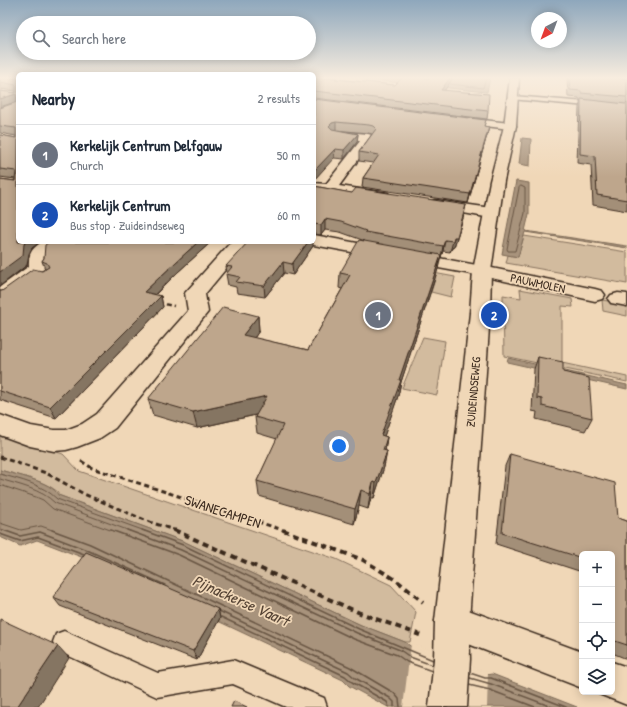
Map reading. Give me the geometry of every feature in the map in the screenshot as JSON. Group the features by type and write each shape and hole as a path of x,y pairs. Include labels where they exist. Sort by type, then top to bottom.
{"street":[{"name":"ZUIDEINDSEWEG","path":"448,707 452,642 480,313 482,270 491,213 510,126 512,111"},
{"path":"444,119 510,126"},
{"path":"330,188 368,138 336,134"},
{"path":"316,187 395,198"},
{"path":"425,203 491,213"},
{"name":"PAUWMOLEN","path":"316,240 482,270 594,295"},
{"path":"0,296 39,275 36,258 39,252 51,244"},
{"path":"0,425 44,440 61,441 77,438 106,421 198,312 195,293 238,244"},
{"path":"452,642 579,669"},
{"path":"615,682 627,686"}],"lane":[{"path":"64,642 157,684 233,672 315,707"}],"path":[{"path":"155,302 198,312"},
{"name":"SWANECAMPEN","path":"77,438 75,452 78,459 92,468 283,530 363,560 396,580 426,605 452,642"},
{"path":"0,456 46,473 84,494 147,521 183,533 360,613 452,642"}],"shaded area":[{"path":"524,236 627,252 627,284 506,263 508,255 518,257"},
{"path":"375,262 455,277 451,297 431,292 435,279 372,267"},
{"path":"520,289 572,299 573,307 562,306 562,363 627,377 627,382 504,356 503,295 521,298"},
{"path":"602,300 627,304 627,316 603,311"},
{"path":"423,337 445,341 437,395 402,388"},
{"path":"0,434 63,454 79,471 336,559 391,585 416,612 410,642 405,642 361,625 185,542 58,495 58,492 38,481 0,470"}],"water":[{"path":"522,138 531,139 530,166 519,164"},
{"path":"516,181 529,183 529,214 525,231 627,246 627,248 525,232 518,257 502,254"},
{"path":"508,358 627,385 627,389 507,362"},
{"name":"Pijnackerse Vaart","path":"0,470 41,482 55,490 58,495 185,542 361,625 405,642 413,648 486,675 492,674 577,707 388,707 349,686 343,680 84,558 37,540 20,546 0,537"}],"pier":[{"path":"411,644 488,673 487,707 403,707"}],"building":[{"path":"0,111 16,111 16,128 0,126"},
{"path":"316,111 412,111 486,120 484,126 489,127 470,194 363,178 379,155 359,152 376,129 373,126 336,122 332,123 329,126 332,129 358,134 344,150 335,149 316,169"},
{"path":"581,111 627,111 627,200 597,195 595,156 580,154"},
{"path":"0,135 16,138 16,171 0,169"},
{"path":"16,171 16,244 24,244 23,255 0,272 0,179 15,181"},
{"path":"316,186 352,193 356,188 466,205 457,237 454,237 453,241 445,240 443,246 365,232 366,231 341,222 325,219 321,225 316,224"},
{"path":"359,240 441,255 399,380 401,380 381,435 387,437 383,450 387,451 376,483 373,482 370,494 361,490 355,509 257,481 283,425 255,417 267,396 193,412 148,399 223,307 258,316 243,335 308,350 350,275 340,273"},
{"path":"196,244 144,292 161,296 50,407 0,391 0,291 33,269 42,271 49,267 47,263 42,261 44,258 45,245"},
{"path":"246,244 307,244 292,264 283,262 264,286 236,282 240,277 226,274 232,267 226,266"},
{"path":"538,357 563,362 563,372 589,378 592,418 542,406 542,399 537,398"},
{"path":"510,454 615,483 618,518 627,521 627,645 615,641 615,551 579,551 579,557 502,533"},
{"path":"86,552 218,609 193,651 53,597"},
{"path":"0,619 58,646 17,707 0,707"},
{"path":"234,701 247,707 231,707"}],"place":[{"name":"Kerkelijk Centrum Delfgauw","path":"378,315"},
{"name":"Kerkelijk Centrum","path":"494,315"}]}
